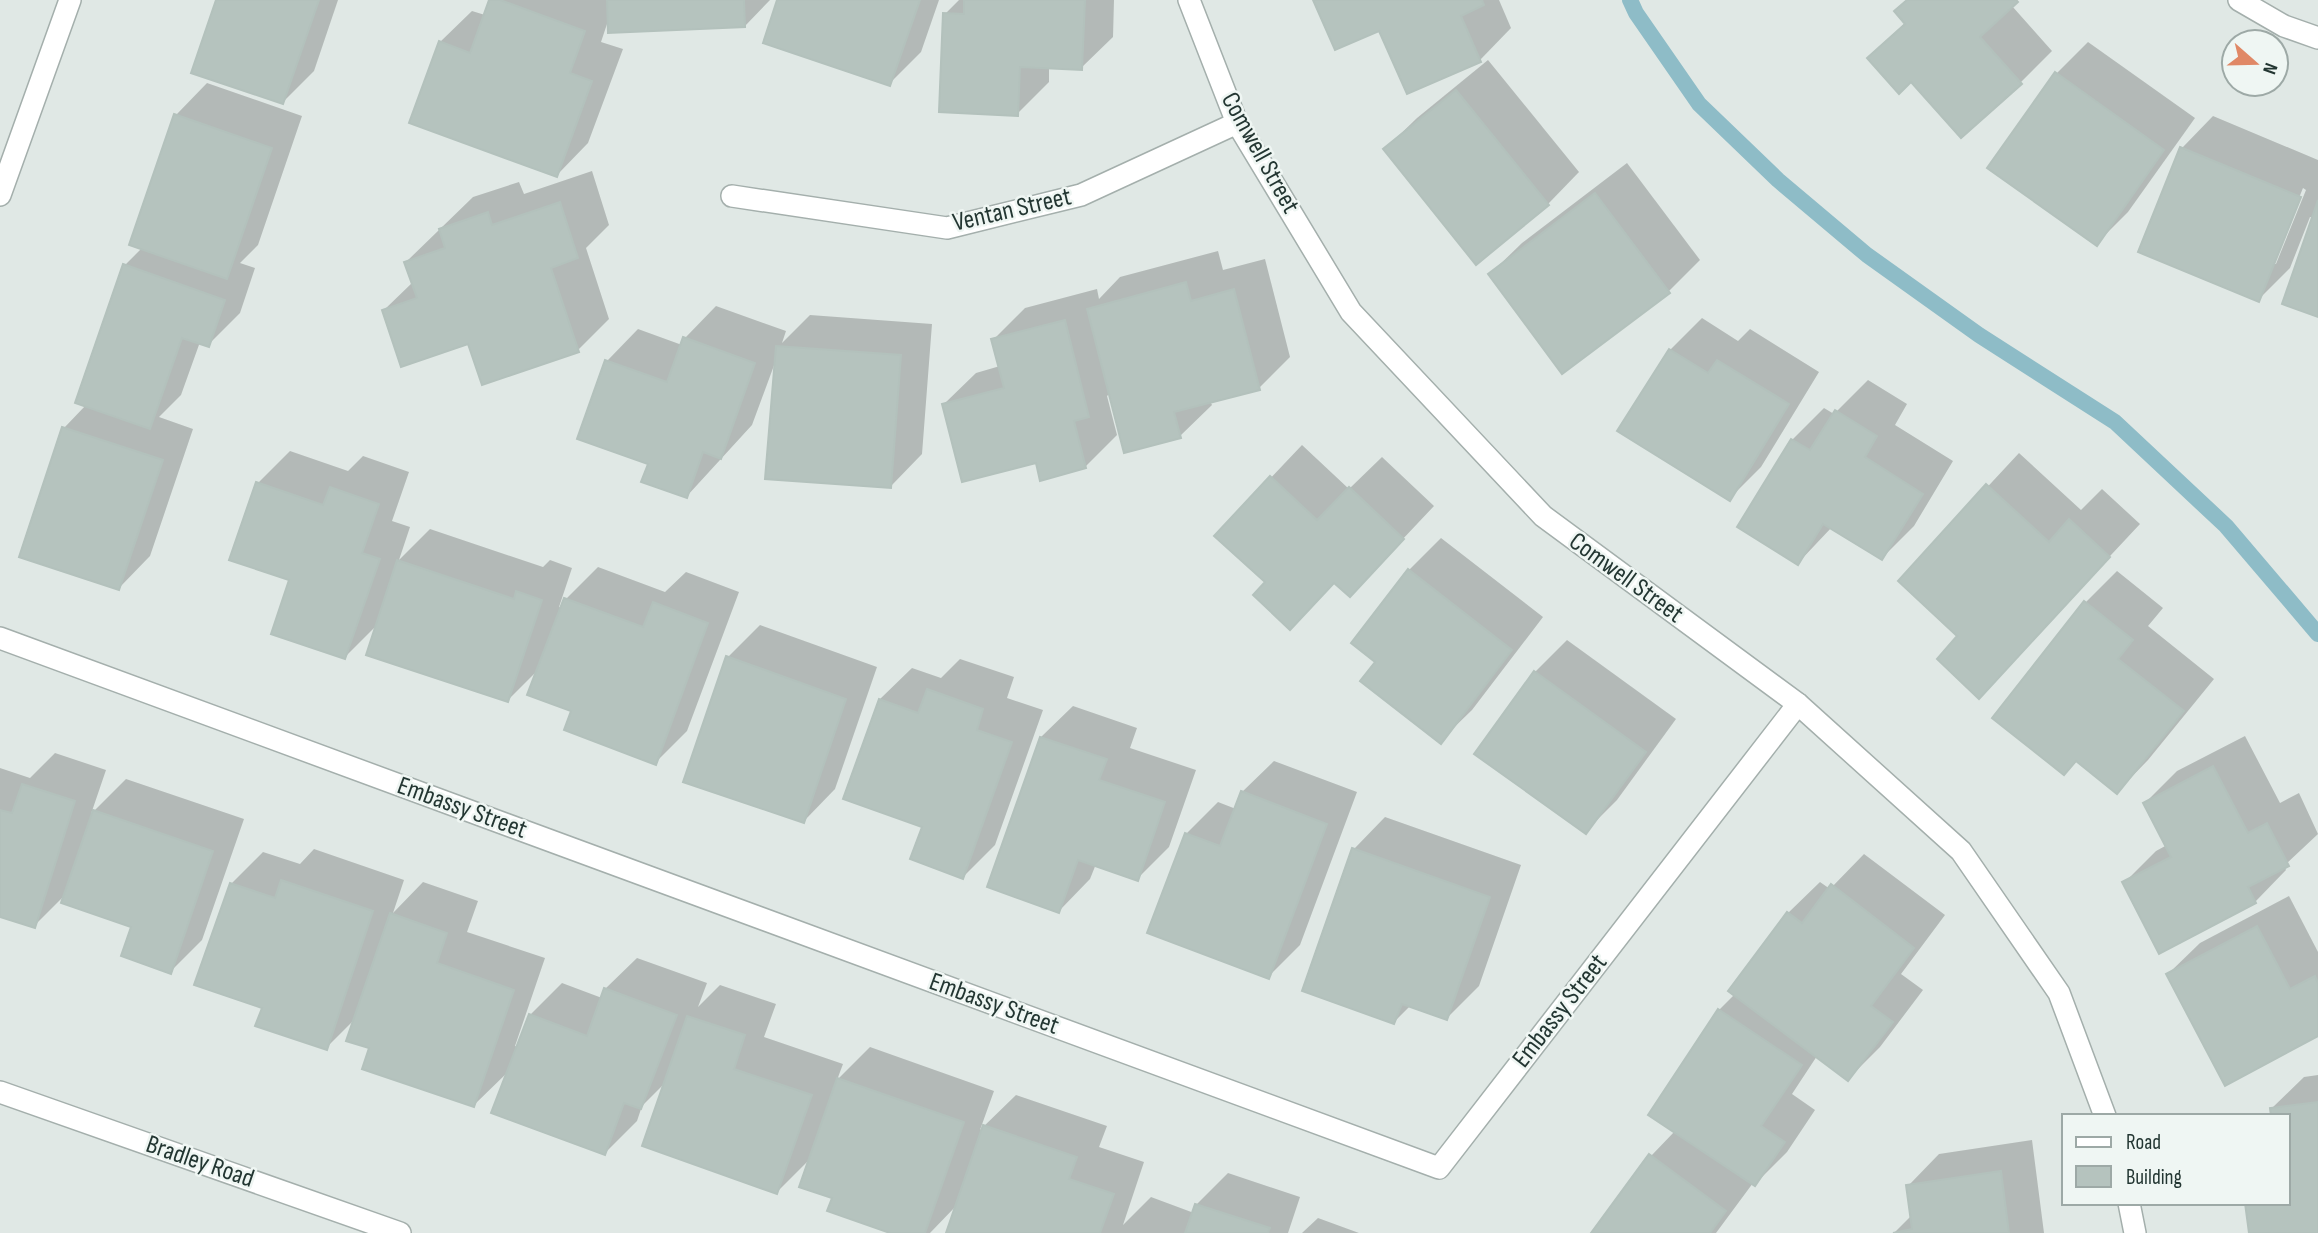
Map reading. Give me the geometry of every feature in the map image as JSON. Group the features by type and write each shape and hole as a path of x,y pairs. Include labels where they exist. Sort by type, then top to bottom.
{"street":[{"path":"0,195 70,0"},
{"name":"Comwell Street","path":"1189,0 1237,123 1351,312 1543,516 1798,704 1961,851 2059,993 2104,1114"},
{"path":"2238,0 2284,26 2318,38"},
{"name":"Ventan Street","path":"732,195 947,228 1081,195 1237,123"},
{"name":"Embassy Street","path":"0,638 1439,1168 1798,704"},
{"name":"Bradley Road","path":"0,1092 400,1233"},
{"path":"2129,1205 2135,1233"}],"building":[{"path":"216,0 319,0 283,104 191,73"},
{"path":"489,0 500,0 585,31 570,73 592,81 557,177 409,123 439,41 470,53"},
{"path":"607,0 744,0 745,27 608,33"},
{"path":"777,0 920,0 890,86 763,43"},
{"path":"964,0 1085,0 1082,70 1020,67 1018,116 939,112 943,13 964,14"},
{"path":"1313,0 1482,0 1484,5 1461,16 1481,62 1407,94 1379,31 1335,50"},
{"path":"1907,0 2018,2 1980,37 2022,84 1961,138 1911,82 1899,94 1867,58 1905,24 1894,11"},
{"path":"2055,72 2164,150 2097,246 1987,168"},
{"path":"1456,90 1549,205 1476,265 1383,149"},
{"path":"174,114 272,148 227,279 129,245"},
{"path":"2180,147 2301,197 2259,302 2138,252"},
{"path":"1595,193 1670,293 1562,374 1488,274"},
{"path":"2318,200 2318,317 2282,304"},
{"path":"560,202 578,258 551,268 579,352 482,385 468,344 401,367 382,310 417,298 404,262 445,248 439,229 488,212 492,225"},
{"path":"123,264 225,300 209,347 182,338 150,429 75,403"},
{"path":"1186,282 1191,301 1234,289 1260,390 1174,412 1181,438 1124,453 1087,309"},
{"path":"1065,320 1089,417 1074,421 1086,468 1040,481 1036,463 962,482 942,404 1004,388 991,339"},
{"path":"683,337 755,363 721,459 703,452 687,498 641,482 648,464 577,439 605,360 667,382"},
{"path":"776,346 901,355 891,488 765,479"},
{"path":"1669,349 1708,373 1717,360 1789,404 1730,501 1617,431"},
{"path":"1835,410 1877,436 1865,457 1923,494 1882,560 1823,524 1798,565 1737,527 1791,439 1810,450"},
{"path":"62,427 163,460 119,590 19,557"},
{"path":"1270,476 1317,520 1349,487 1404,539 1350,597 1334,583 1290,630 1253,595 1265,582 1214,536"},
{"path":"256,482 323,505 330,487 379,504 362,553 380,559 345,659 271,634 289,580 229,560"},
{"path":"1986,484 2049,542 2069,519 2110,557 1979,699 1937,659 1957,636 1898,581"},
{"path":"397,560 514,599 516,591 542,600 508,702 366,655"},
{"path":"1408,569 1512,650 1441,744 1360,681 1375,662 1351,643"},
{"path":"564,598 643,627 653,602 708,623 656,765 564,730 571,711 527,695"},
{"path":"2084,601 2133,640 2118,659 2184,711 2117,794 2076,761 2064,775 1992,718"},
{"path":"726,656 846,699 804,823 683,782"},
{"path":"1534,671 1646,752 1586,834 1474,754"},
{"path":"927,689 983,709 977,730 1012,742 963,879 910,859 922,827 843,799 879,699 918,713"},
{"path":"1040,737 1107,759 1099,780 1165,802 1138,881 1078,860 1059,913 987,887"},
{"path":"2213,766 2248,833 2267,823 2289,866 2248,887 2256,903 2159,954 2122,882 2171,857 2143,803"},
{"path":"22,784 75,801 35,928 0,917 0,810 12,813"},
{"path":"1241,791 1327,824 1269,979 1147,933 1185,833 1220,846"},
{"path":"93,810 213,851 171,974 121,956 131,927 61,903"},
{"path":"1352,848 1490,897 1447,1020 1402,1004 1394,1024 1302,991"},
{"path":"281,880 373,911 327,1050 255,1026 262,1008 194,985 230,883 275,898"},
{"path":"1831,884 1914,948 1871,1006 1893,1022 1848,1081 1728,991 1787,912 1802,923"},
{"path":"390,913 447,933 437,963 514,990 474,1107 362,1069 369,1048 346,1041"},
{"path":"2257,926 2290,989 2315,976 2318,983 2318,1036 2225,1086 2166,974"},
{"path":"604,988 677,1015 641,1109 624,1103 605,1155 491,1113 529,1014 587,1036"},
{"path":"1718,1009 1802,1065 1761,1126 1785,1142 1755,1186 1648,1115"},
{"path":"687,1016 745,1035 734,1069 812,1095 777,1194 642,1146"},
{"path":"837,1078 964,1122 925,1233 890,1233 827,1211 832,1198 799,1187"},
{"path":"2318,1102 2318,1233 2249,1233 2245,1205 2290,1205 2290,1114 2271,1114 2270,1108"},
{"path":"983,1125 1077,1157 1069,1179 1114,1194 1100,1233 946,1233"},
{"path":"1649,1154 1726,1211 1710,1233 1591,1233"},
{"path":"2001,1171 2009,1233 1893,1233 1912,1229 1906,1185"},
{"path":"1195,1204 1270,1228 1268,1233 1185,1233"}],"waterway":[{"path":"1630,0 1636,13 1699,104 1778,180 1867,255 1979,335 2115,422 2226,526 2318,634"}]}
